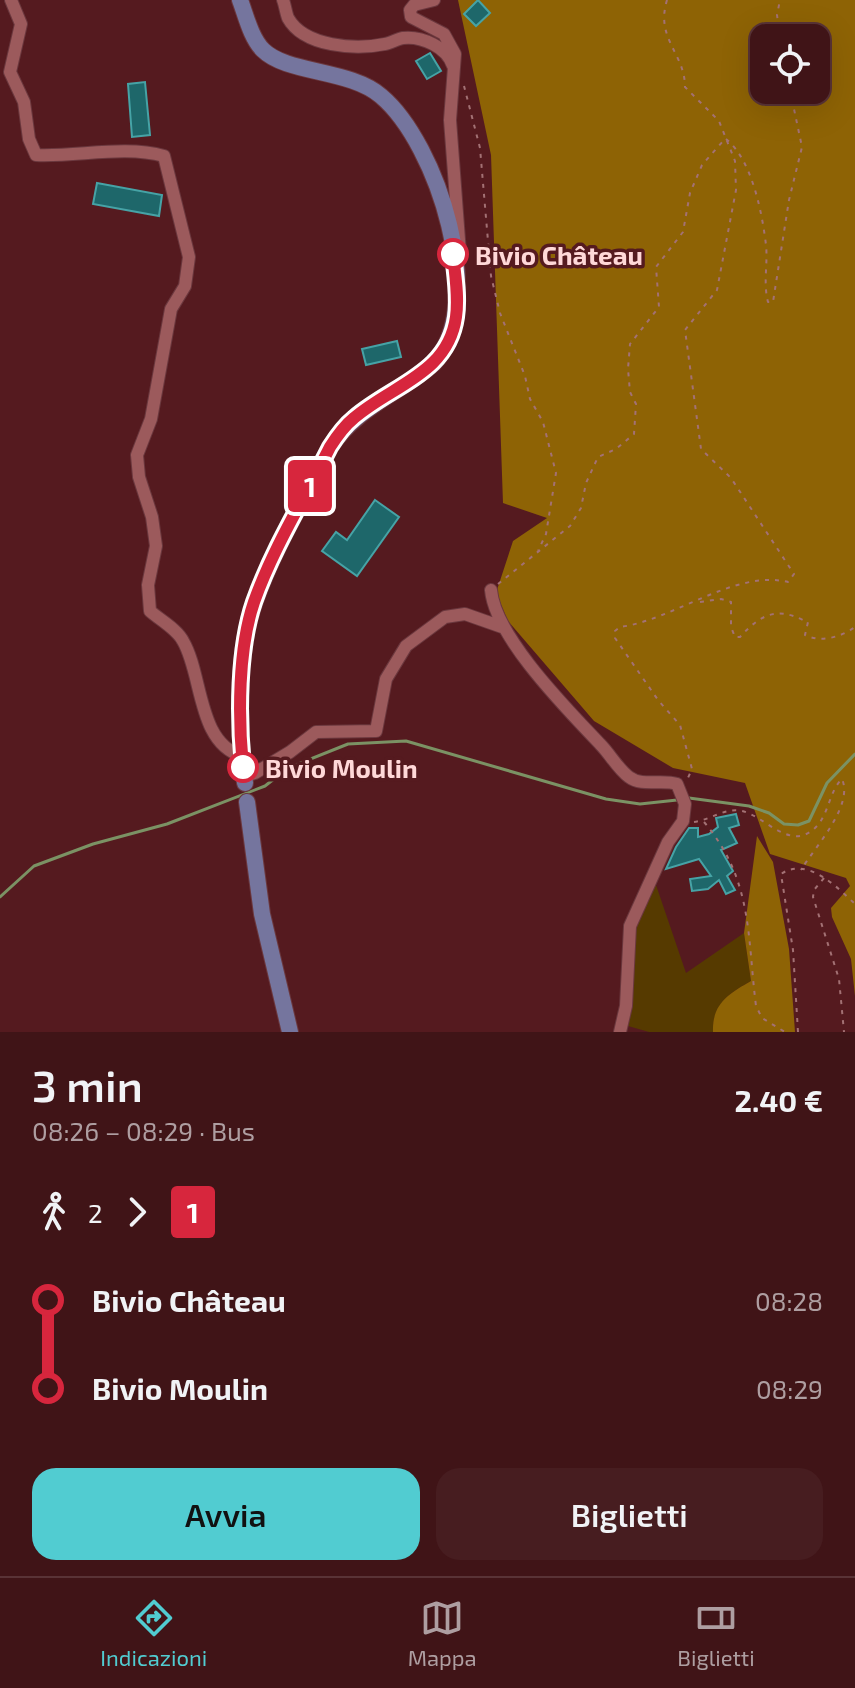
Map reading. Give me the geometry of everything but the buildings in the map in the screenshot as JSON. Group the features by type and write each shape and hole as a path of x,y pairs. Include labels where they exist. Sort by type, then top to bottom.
{"main road":[{"path":"240,0 258,43 265,52 280,60 369,87 384,97 404,123 425,155 445,208 456,281 457,313 444,352 420,375 355,416 341,430 265,577 254,602 244,640 244,780"},
{"path":"247,802 262,914 290,1032"}],"street":[{"path":"11,0 21,24 10,72 24,102 29,139 36,155 145,151 164,156 189,257 185,286 171,309 151,419 137,455 139,477 152,517 156,546 148,585 150,611 183,641 208,721 224,748 242,756"},
{"path":"283,0 288,18 303,35 357,47 387,44 401,38 418,39 439,47 450,58 455,73"},
{"path":"434,0 414,5 411,17 444,34 455,54 450,120 461,271 461,278 456,281"},
{"path":"491,590 493,607 502,627 580,726 626,775 637,781 671,782 683,794 683,821 668,842 632,916 626,1006 620,1032"},
{"path":"247,802 244,780 316,732 376,731 386,679 399,657 406,646 445,617 465,614 502,627"}],"path":[{"path":"667,0 667,40 685,69 685,87 719,121 735,161 736,190 717,290 685,330 701,449 731,478 794,574 788,582 770,578 615,631 615,638 658,700 680,725 692,769 683,794"},
{"path":"778,24 780,0"},
{"path":"455,73 462,78 480,148 491,276 500,313 525,376 530,399 543,422 556,473 549,522 538,552"},
{"path":"725,139 735,147 755,192 766,246 765,288 768,302 773,302 789,200 802,147 793,104"},
{"path":"491,590 570,526 581,508 586,483 598,457 616,449 634,434 636,404 630,392 630,344 659,307 656,267 683,232 690,193 702,165 725,139"},
{"path":"698,602 721,599 731,602 731,627 735,637 740,637 754,620 768,614 808,622 805,635 815,639 842,636 855,627"},
{"path":"785,1032 762,1018 756,1006 748,924 737,876 732,861 703,821 737,810 746,811 779,832 807,833 823,817 842,779 843,799 838,812 801,870"},
{"path":"798,1032 793,950 779,879 785,871 801,870 824,878 855,904"},
{"path":"824,878 814,890 813,897 839,979 844,1032"}],"shaded area":[{"path":"458,0 855,0 855,996 851,959 831,908 850,886 846,878 770,854 745,783 673,768 594,721 508,621 496,593 513,541 547,518 503,503 491,155"},
{"path":"757,836 773,862 789,949 795,1032 713,1032 715,1014 723,1001 751,981 744,933"},
{"path":"655,882 686,973 744,933 751,981 723,1001 716,1014 713,1032 649,1032 628,1026 636,921"}],"waterway":[{"path":"0,897 34,866 93,844 167,824 265,786 288,768 348,744 406,741 606,799 640,804 677,800"},
{"path":"689,798 749,806 769,813 784,824 798,825 809,821 827,783 855,754"}],"bus line":[{"name":"1","path":"243,767 244,640 254,602 341,430 355,416 420,375 444,352 453,333 457,313 453,254"}],"place":[{"name":"Bivio Château","path":"453,254"},
{"name":"Bivio Moulin","path":"243,767"}]}
